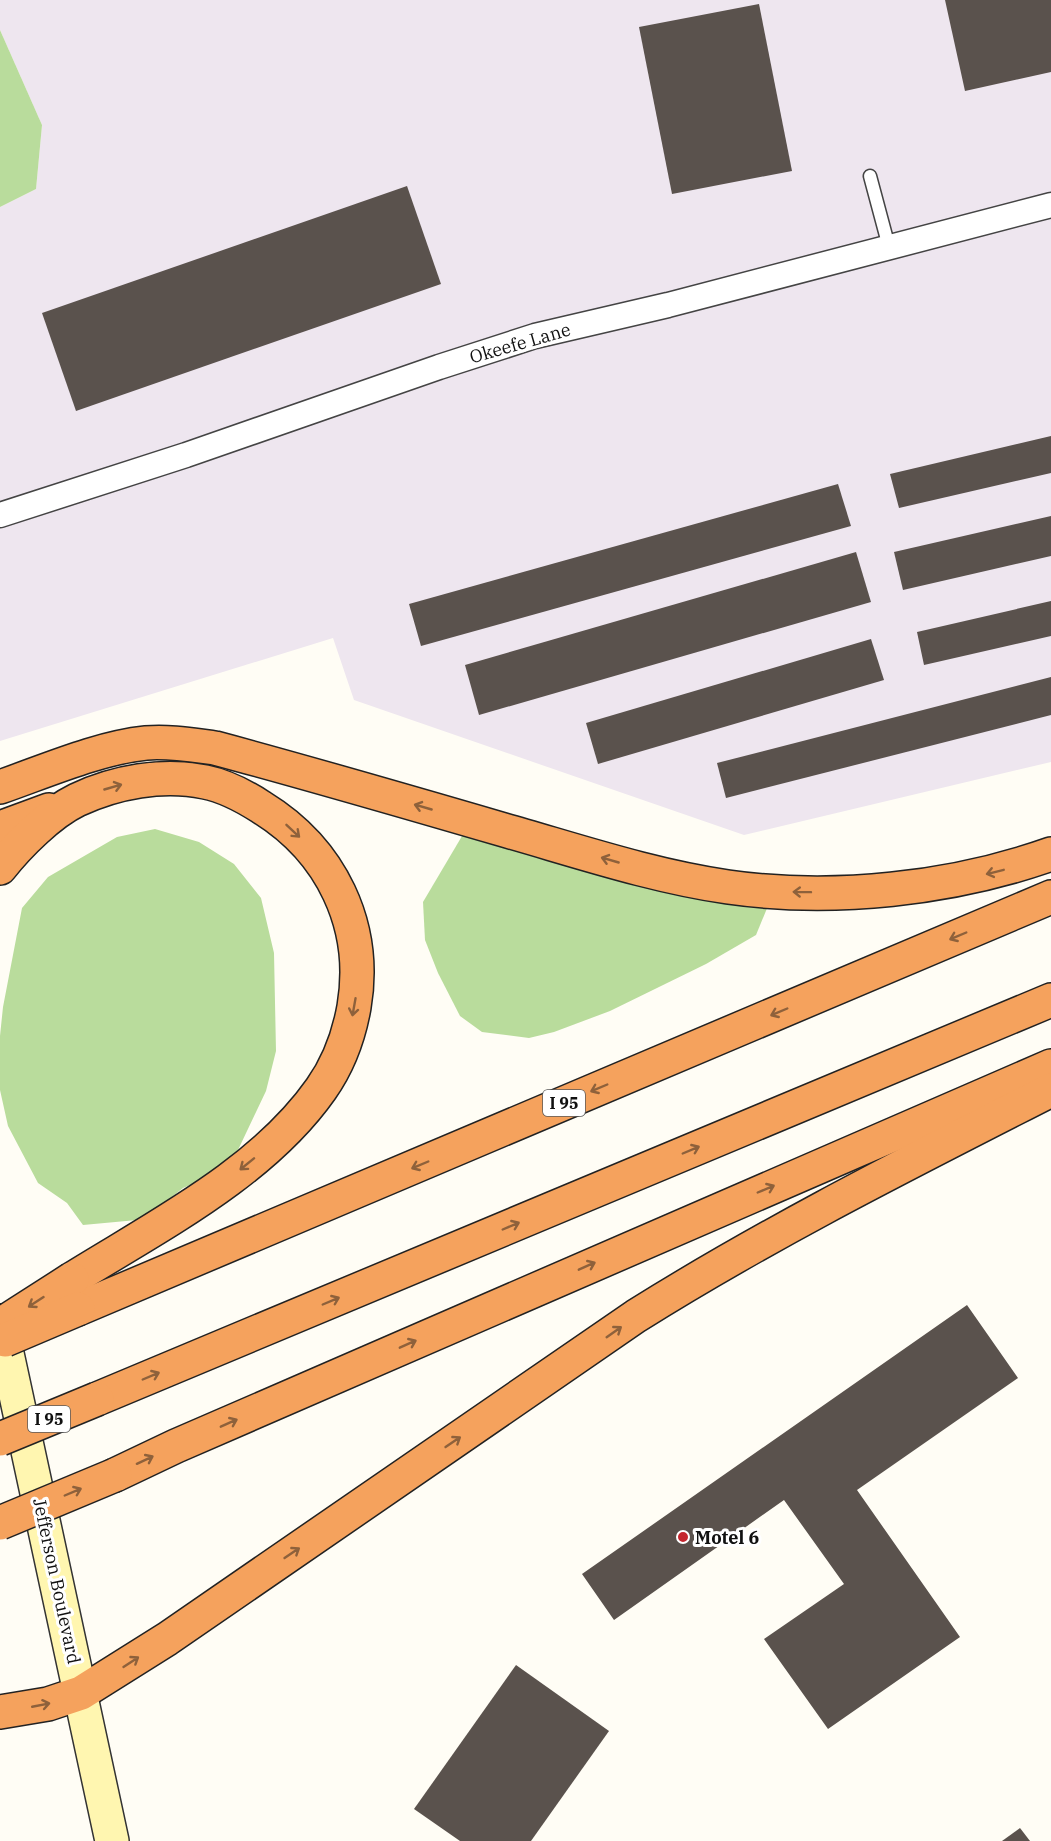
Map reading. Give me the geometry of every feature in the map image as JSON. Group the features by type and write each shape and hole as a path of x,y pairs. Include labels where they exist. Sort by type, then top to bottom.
{"highway":[{"path":"0,787 103,752 147,743 169,743 215,748 616,862 728,887 805,893 889,889 978,877 1051,855"},
{"path":"0,828 125,784 150,779 206,782 231,790 279,818 317,856 331,877 348,914 353,934 357,971 357,989 347,1038 322,1088 278,1137 220,1185 75,1294 0,1323"},
{"path":"0,868 15,849 75,801"},
{"name":"I 95","path":"0,1342 75,1294 1051,897"},
{"name":"I 95","path":"0,1439 1051,1000"},
{"path":"0,1523 115,1475 176,1446 631,1247 1051,1066"},
{"path":"0,1712 48,1704 81,1693 167,1639 636,1316 690,1282 795,1222 1051,1090"}],"main road":[{"name":"Jefferson Boulevard","path":"0,1323 112,1841"}],"street":[{"name":"Okeefe Lane","path":"0,515 186,455 428,370 535,336 668,305 1051,205"}],"lane":[{"path":"870,176 889,247"}],"shaded area":[{"path":"0,0 1051,0 1051,762 744,835 354,700 333,638 0,741 0,207 36,189 42,125 0,30"}],"green space":[{"path":"0,30 42,125 36,189 0,207"},
{"path":"155,829 199,842 234,864 261,898 274,953 276,1051 266,1091 238,1150 232,1182 199,1181 183,1188 153,1212 137,1220 83,1225 67,1203 38,1183 8,1126 0,1090 0,1036 3,1007 22,908 48,877 117,837"},
{"path":"465,831 770,901 756,935 706,964 610,1011 554,1032 529,1038 482,1032 460,1016 438,973 425,940 423,902"}],"building":[{"path":"945,0 1051,0 1051,72 965,91"},
{"path":"759,4 792,171 672,194 639,27"},
{"path":"407,186 441,284 76,411 42,313"},
{"path":"1051,436 1051,473 899,508 890,474"},
{"path":"838,484 851,526 421,646 409,604"},
{"path":"1051,516 1051,556 903,590 894,552"},
{"path":"856,552 871,602 479,715 465,665"},
{"path":"1051,601 1051,636 924,665 917,632"},
{"path":"871,639 884,680 598,764 586,723"},
{"path":"1051,677 1051,715 726,798 717,763"},
{"name":"Motel 6","path":"967,1305 1018,1378 857,1490 960,1637 828,1729 764,1639 844,1584 784,1500 614,1620 582,1574"},
{"path":"516,1665 609,1731 531,1841 460,1841 414,1809"},
{"path":"1020,1828 1030,1841 1002,1841"}],"place":[{"name":"Motel 6","path":"683,1537"}]}
